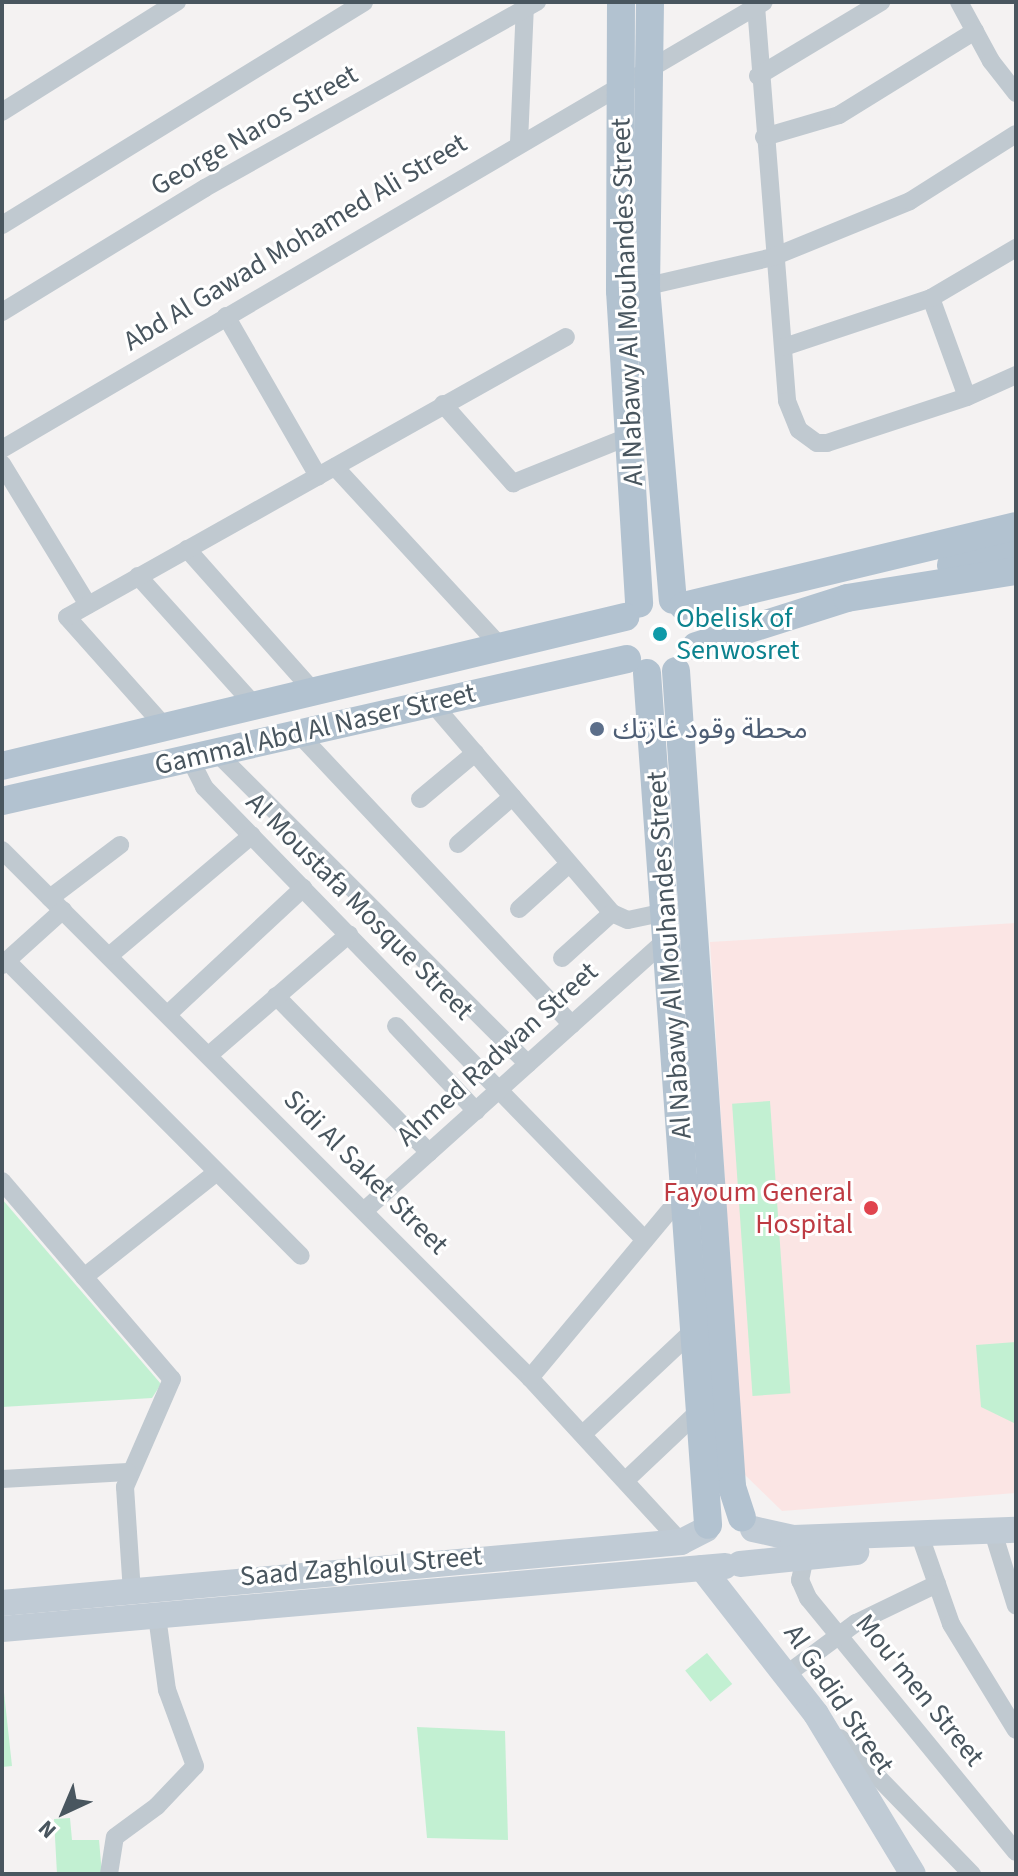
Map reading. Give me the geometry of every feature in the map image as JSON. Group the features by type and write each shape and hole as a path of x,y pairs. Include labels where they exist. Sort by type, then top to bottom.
{"main road":[{"name":"Al Nabawy Al Mouhandes Street","path":"621,2 620,88 633,289 678,603"},
{"name":"Al Nabawy Al Mouhandes Street","path":"632,610 630,436 633,289 650,2"},
{"path":"935,546 1016,512"},
{"path":"1016,526 839,569 632,610 620,639 637,666 676,671 696,646 847,598 906,586 1016,571"},
{"path":"906,586 953,564 1016,547"},
{"path":"839,569 836,586 847,598"},
{"path":"678,603 696,625 696,646"},
{"name":"Gammal Abd Al Naser Street","path":"2,766 501,647 632,610"},
{"name":"Al Nabawy Al Mouhandes Street","path":"637,666 666,926 686,1009 686,1191 704,1334 732,1487 747,1523"},
{"name":"Gammal Abd Al Naser Street","path":"2,801 433,704 637,666"},
{"name":"Al Nabawy Al Mouhandes Street","path":"676,671 686,1009 704,1334"},
{"name":"Al Nabawy Al Mouhandes Street","path":"707,1527 701,1409 711,1370"},
{"path":"727,1514 747,1523 752,1553 725,1566 705,1549 707,1527 727,1514"},
{"name":"Saad Zaghloul Street","path":"747,1523 793,1538 1004,1531"},
{"name":"Saad Zaghloul Street","path":"2,1603 681,1542 707,1527"},
{"name":"Saad Zaghloul Street","path":"2,1629 725,1566 882,1549 913,1534"},
{"path":"403,1566 405,1594"},
{"name":"Al Gadid Street","path":"725,1566 726,1598 816,1714 913,1874"}],"street":[{"path":"2,112 177,2"},
{"path":"2,225 364,2"},
{"path":"758,76 881,2"},
{"path":"959,2 1016,93"},
{"path":"519,142 529,4"},
{"name":"George Naros Street","path":"2,312 205,188 529,4"},
{"path":"760,4 758,76 773,257 789,411 799,430 817,443 967,397 1016,375"},
{"name":"Abd Al Gawad Mohamed Ali Street","path":"2,449 519,142 620,88 760,4"},
{"path":"764,137 839,115 975,31"},
{"path":"633,289 773,257 910,201 1016,134"},
{"path":"784,347 931,298 1016,248"},
{"path":"931,298 967,397"},
{"path":"226,316 327,471 501,647"},
{"path":"165,727 67,617 566,337"},
{"path":"443,404 513,483 630,436"},
{"path":"2,464 88,605"},
{"path":"187,549 314,692"},
{"path":"138,576 255,706"},
{"path":"433,704 612,913 628,920 666,926"},
{"path":"298,733 572,1025"},
{"path":"420,799 475,753"},
{"path":"203,754 528,1064"},
{"name":"Al Moustafa Mosque Street","path":"203,754 204,787 645,1240"},
{"path":"458,844 512,797"},
{"path":"109,956 252,835"},
{"path":"120,845 56,904 5,963 301,1256"},
{"name":"Sidi Al Saket Street","path":"2,850 530,1378 681,1542"},
{"path":"519,909 569,864"},
{"path":"168,1014 303,888"},
{"path":"562,958 612,913"},
{"name":"Ahmed Radwan Street","path":"365,1210 572,1025 666,926"},
{"path":"209,1055 349,934"},
{"path":"276,996 429,1152"},
{"path":"396,1026 476,1111"},
{"path":"84,1277 217,1172"},
{"path":"2,1181 172,1379 128,1472 132,1593"},
{"path":"530,1378 686,1191"},
{"path":"583,1434 704,1334"},
{"path":"626,1480 701,1409"},
{"path":"2,1479 128,1472"},
{"path":"1004,1531 1016,1606"},
{"path":"913,1534 966,1655 1016,1730"},
{"name":"Mou'men Street","path":"805,1557 802,1586 838,1635 1016,1852"},
{"path":"787,1674 838,1635 937,1584"},
{"path":"109,1874 115,1837 157,1806 195,1766 167,1690 157,1616"},
{"path":"816,1714 972,1874"}],"shaded area":[{"name":"Fayoum General Hospital","path":"1016,923 1016,1493 782,1511 743,1473 710,942"}],"green space":[{"path":"770,1101 790,1393 753,1396 732,1104"},
{"path":"2,1199 161,1384 152,1398 2,1407"},
{"path":"1016,1342 1016,1424 981,1407 976,1345"},
{"path":"707,1653 732,1684 710,1702 685,1671"},
{"path":"2,1674 12,1766 2,1767"},
{"path":"417,1727 505,1731 508,1840 427,1838"},
{"path":"70,1818 72,1840 99,1840 102,1874 57,1874 54,1819"}],"place":[{"name":"Obelisk of Senwosret","path":"660,634"},
{"name":"محطة وقود غازتك","path":"597,729"},
{"name":"Fayoum General Hospital","path":"871,1208"}]}
